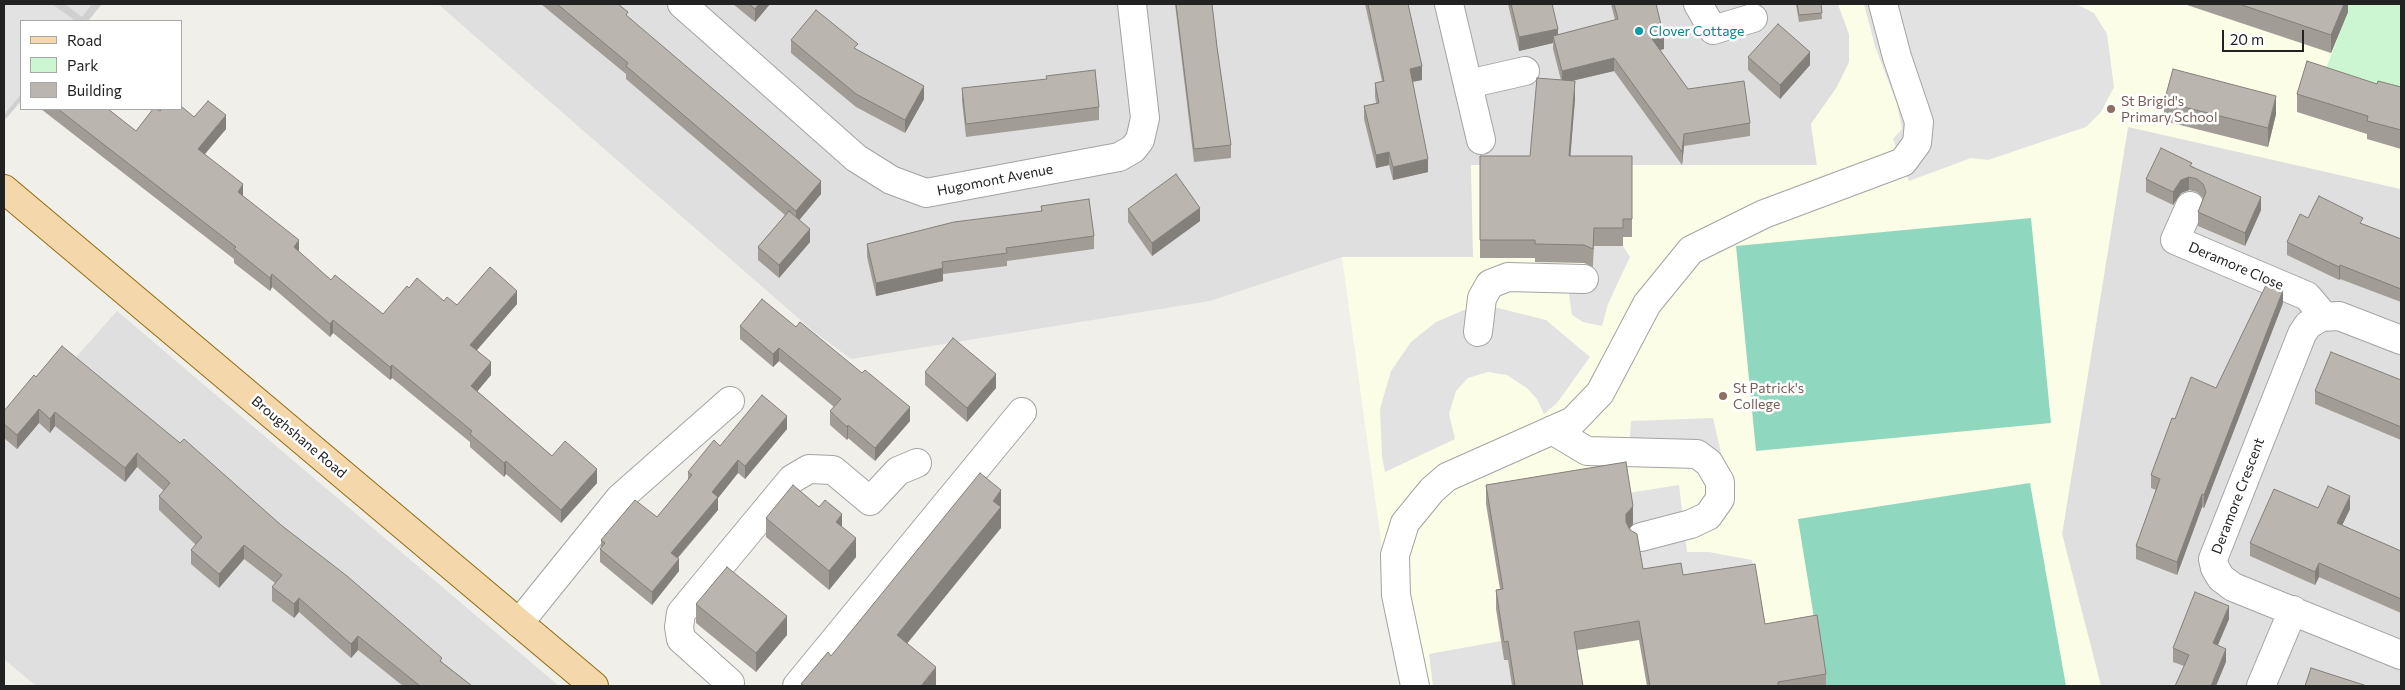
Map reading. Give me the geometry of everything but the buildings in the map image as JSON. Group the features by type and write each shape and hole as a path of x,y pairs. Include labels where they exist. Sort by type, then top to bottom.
{"main road":[{"name":"Broughshane Road","path":"4,189 594,686"}],"street":[{"name":"Hugomont Avenue","path":"682,4 856,158 891,180 926,193 1118,157 1133,149 1140,140 1145,118 1132,4"},
{"path":"1449,4 1481,140"},
{"path":"1698,4 1713,30 1753,18"},
{"path":"1415,686 1396,595 1395,555 1406,522 1432,490 1447,477 1573,421 1600,393 1647,304 1690,250 1764,214 1903,162 1917,143 1919,122 1897,57 1882,4"},
{"path":"1468,84 1525,71"},
{"name":"Deramore Close","path":"2190,206 2175,240 2308,296 2324,316"},
{"path":"1478,332 1482,298 1490,284 1508,277 1584,279"},
{"path":"2324,316 2342,317 2401,340"},
{"name":"Deramore Crescent","path":"2324,316 2313,320 2303,330 2214,554 2215,568 2225,581 2233,587 2401,655"},
{"path":"519,623 620,498 730,401"},
{"path":"797,686 1022,412"},
{"path":"1552,430 1587,451 1697,454 1709,463 1720,482 1720,499 1708,516 1690,524 1641,537"},
{"path":"728,686 730,683 680,639 681,613 792,479 809,469 833,470 870,501 898,471 916,463"},
{"path":"2261,686 2293,610"}],"shaded area":[{"path":"4,4 102,4 89,20 20,20 20,102 4,121"},
{"path":"4,4 52,4 75,20 20,20 20,95 4,115"},
{"path":"65,4 92,4 82,17"},
{"path":"438,4 1838,4 1849,34 1850,62 1837,87 1811,124 1817,166 1471,165 1474,257 1342,257 1210,301 851,359 813,331"},
{"name":"St Patrick's College","path":"1838,4 2401,4 2401,189 2128,127 2062,534 2101,686 1401,686 1342,257 1473,257 1471,165 1817,165 1811,124 1837,87 1849,62 1849,34"},
{"path":"1864,4 2076,4 2094,13 2107,34 2114,87 2101,112 2086,127 1988,160 1971,158 1909,181 1893,139 1902,129 1897,104 1875,46"},
{"path":"2128,126 2401,189 2401,686 2101,686 2062,534"},
{"path":"1594,246 1623,246 1630,257 1608,304 1602,326 1583,322 1572,315 1569,294 1562,278 1562,268 1593,268"},
{"path":"1490,306 1546,320 1590,357 1557,403 1544,414 1537,399 1527,388 1507,375 1488,372 1468,378 1456,391 1449,414 1455,439 1385,472 1382,457 1380,409 1391,371 1411,342 1436,322 1464,310"},
{"path":"117,311 559,686 36,686 4,659 4,438"},
{"path":"1713,418 1724,466 1629,453 1631,421"},
{"path":"1679,485 1687,552 1709,552 1752,560 1755,582 1643,588 1628,493"},
{"path":"1501,641 1504,660 1508,660 1512,686 1433,686 1429,654"}],"green space":[{"path":"2325,4 2401,4 2401,106 2320,84 2348,12"},
{"path":"2031,218 2051,423 1756,451 1736,246"},
{"path":"2030,483 2066,686 1825,686 1798,519"}],"place":[{"name":"Clover Cottage","path":"1639,31"},
{"name":"St Brigid's Primary School","path":"2111,109"},
{"name":"St Patrick's College","path":"1723,396"}]}
